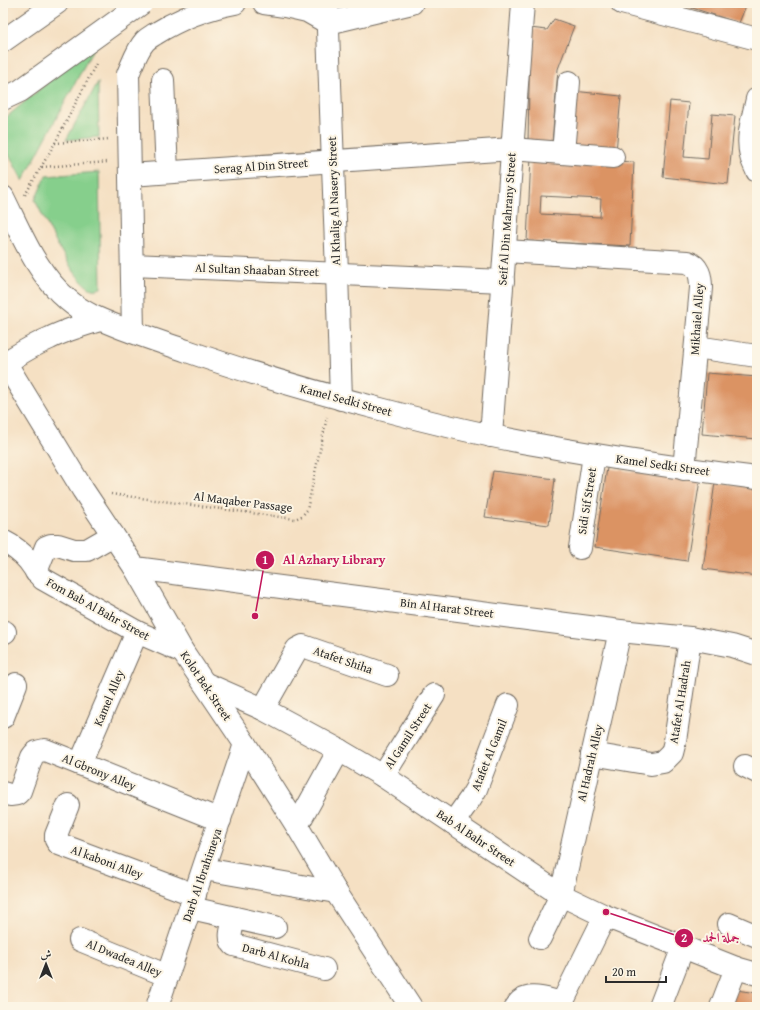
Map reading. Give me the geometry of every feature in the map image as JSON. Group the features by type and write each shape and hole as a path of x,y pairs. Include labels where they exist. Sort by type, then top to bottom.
{"main road":[{"path":"3,41 57,3"},
{"path":"3,99 20,91 142,3"},
{"path":"132,332 128,74 136,56 146,40 163,29 188,17 219,6 235,3"},
{"path":"264,3 306,11 327,13 412,3"},
{"name":"Seif Al Din Mahrany Street","path":"491,436 523,3"},
{"path":"622,3 645,6 757,39"},
{"name":"Al Khalig Al Nasery Street","path":"327,13 337,274 336,398"},
{"path":"162,80 167,172"},
{"path":"563,153 569,82"},
{"path":"757,99 749,141 751,157 757,171"},
{"name":"Serag Al Din Street","path":"130,168 167,172 512,149 613,157"},
{"name":"Kamel Sedki Street","path":"8,207 34,260 55,289 84,311 100,320 132,332 265,377 336,398 491,436 594,455 684,469 757,478"},
{"name":"Mikhaiel Alley","path":"505,251 687,262 692,264 697,270 701,278 701,288 684,469"},
{"name":"Al Sultan Shaaban Street","path":"132,264 503,281"},
{"path":"4,363 51,337 100,320"},
{"path":"696,347 757,356"},
{"name":"Kolot Bek Street","path":"4,363 83,490 135,568 183,652 245,744 297,826 336,892 410,1007"},
{"name":"Sidi Sif Street","path":"580,548 594,455"},
{"path":"36,572 46,547 58,545 74,550 87,550 113,535"},
{"name":"Fom Bab Al Bahr Street","path":"3,541 18,551 29,561 36,572 43,579 137,632 183,652"},
{"name":"Bin Al Harat Street","path":"135,568 690,638 732,646 757,654"},
{"name":"Al Hadrah Alley","path":"540,938 560,895 620,630"},
{"name":"Kamel Alley","path":"80,764 137,632"},
{"name":"Atafet Al Hadrah","path":"592,754 651,764 663,762 672,753 690,638"},
{"name":"Atafet Shiha","path":"263,709 297,649 303,646 387,675"},
{"name":"Bab Al Bahr Street","path":"204,683 263,709 340,750 383,776 560,895 605,916 736,968 757,974"},
{"path":"3,717 16,684"},
{"name":"Al Gamil Street","path":"383,776 434,695"},
{"name":"Atafet Al Gamil","path":"453,823 476,789 508,705"},
{"name":"Darb Al Ibrahimeya","path":"157,1007 245,744"},
{"name":"Al Gbrony Alley","path":"3,793 10,795 17,794 20,791 32,757 38,751 45,750 220,820"},
{"path":"297,826 340,750"},
{"name":"Al kaboni Alley","path":"68,805 56,835 56,840 59,844 193,901"},
{"path":"204,869 336,892"},
{"path":"193,901 234,918 274,927"},
{"path":"516,1007 524,999 530,996 561,1005 605,916"},
{"name":"Darb Al Kohla","path":"234,918 230,938 234,945 324,969"},
{"path":"729,924 757,936"},
{"name":"Al Dwadea Alley","path":"80,940 168,976"},
{"path":"660,1007 683,947"},
{"path":"721,1007 736,968"}],"path":[{"path":"8,207 41,167 99,59"},
{"path":"55,143 129,138"},
{"path":"41,167 130,168"},
{"name":"Al Maqaber Passage","path":"83,490 295,519 302,516 307,510 336,398"}],"green space":[{"path":"98,40 23,181 3,144 3,120"},
{"path":"98,82 99,137 66,140"},
{"path":"99,172 101,288 92,289 76,275 68,263 35,200 46,176"}],"building":[{"path":"677,3 747,3 739,23"},
{"path":"554,19 574,26 558,69 552,143 528,143 530,28 547,30"},
{"path":"573,91 621,96 616,152 565,146"},
{"path":"670,101 689,103 684,157 708,159 712,114 735,116 728,184 663,177"},
{"path":"531,157 634,162 630,246 527,241","holes":["541,196 601,199 600,217 540,214"]},
{"path":"707,373 757,377 757,439 702,434"},
{"path":"607,468 700,480 687,561 595,547"},
{"path":"493,471 555,479 549,525 485,517"},
{"path":"715,482 757,487 757,576 703,569"},
{"path":"736,990 757,993 757,1007 729,1007"}],"place":[{"name":"Al Azhary Library","path":"255,616"},
{"name":"جملة الحمد","path":"606,912"}]}
